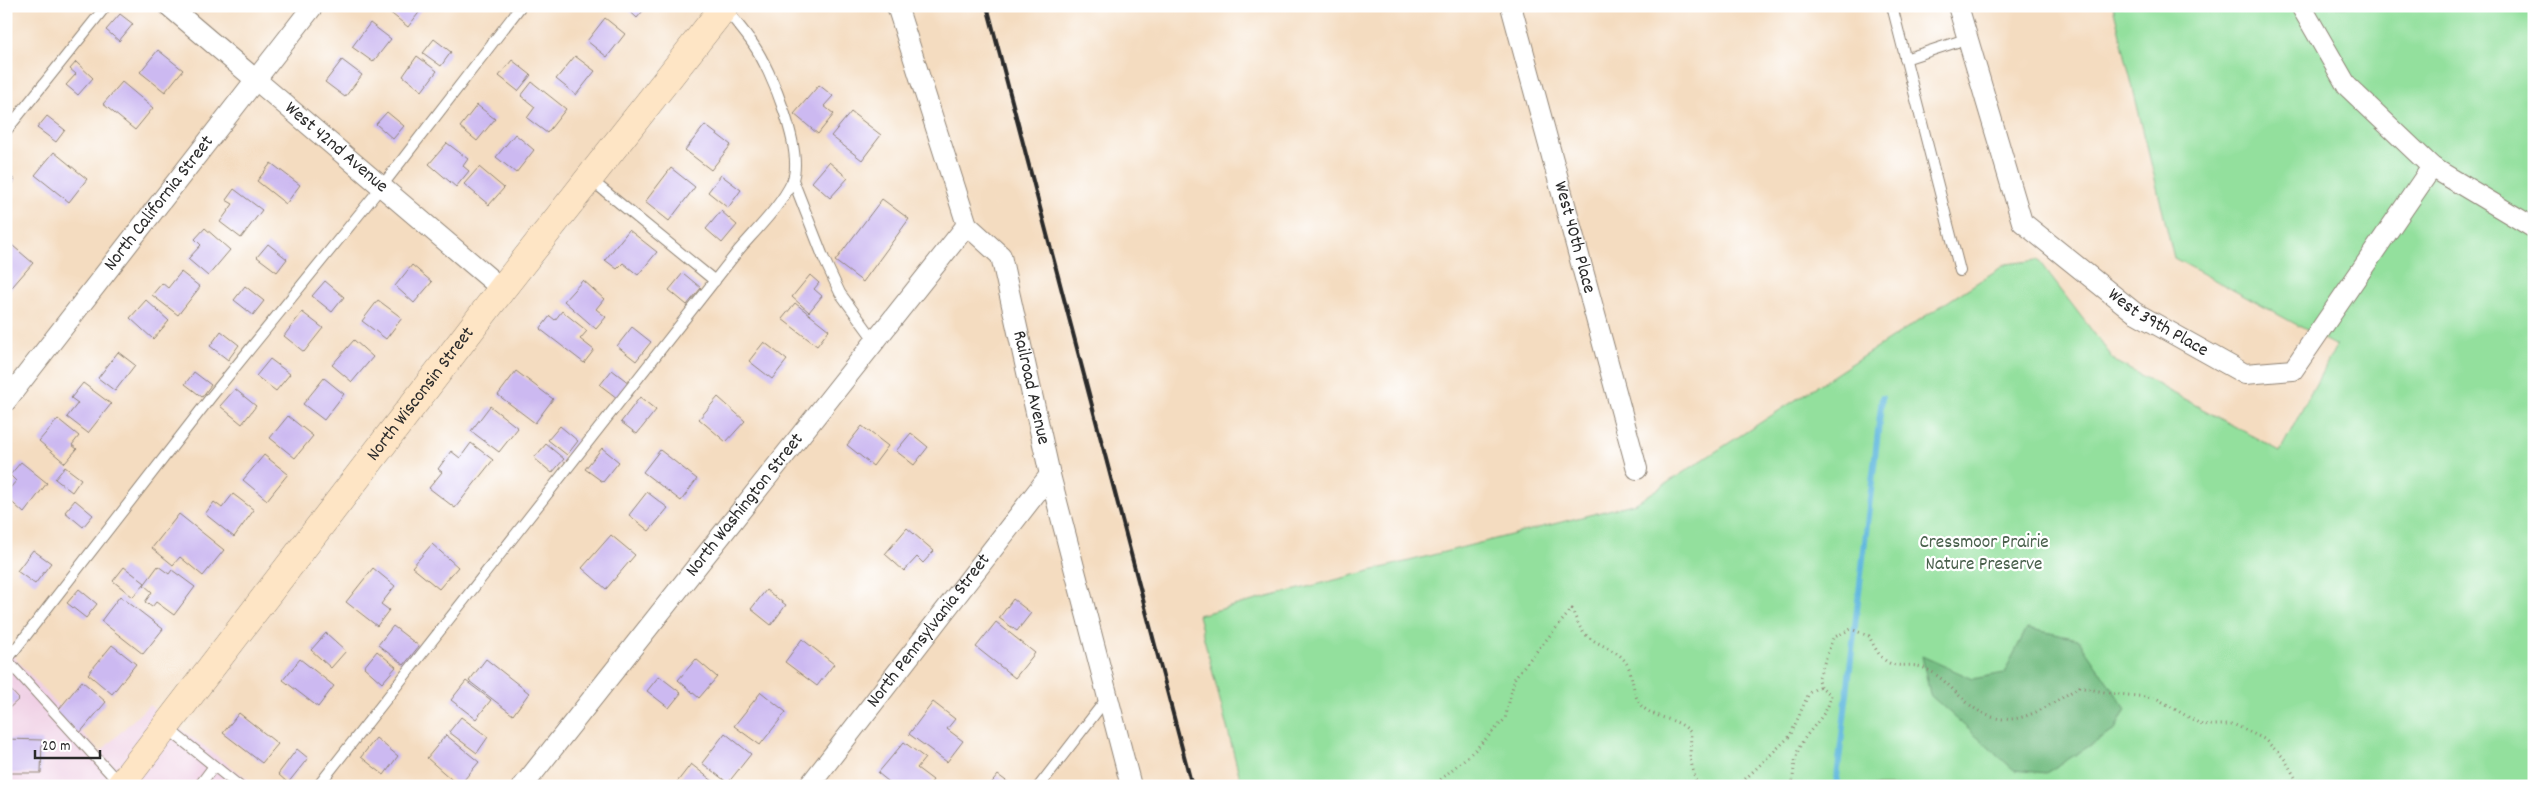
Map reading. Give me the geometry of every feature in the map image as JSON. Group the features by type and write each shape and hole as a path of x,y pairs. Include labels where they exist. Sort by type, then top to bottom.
{"street":[{"name":"West 42nd Avenue","path":"169,6 257,78 502,289"},
{"name":"North California Street","path":"6,401 313,6"},
{"path":"897,6 966,225"},
{"name":"West 40th Place","path":"1511,6 1637,469"},
{"name":"West 39th Place","path":"1958,6 1966,39 2022,222 2134,312 2244,374 2293,370 2432,167"},
{"path":"2301,6 2347,86 2432,167 2534,228"},
{"name":"North Wisconsin Street","path":"120,785 502,289 725,7"},
{"name":"North Washington Street","path":"523,786 966,225"},
{"name":"Railroad Avenue","path":"966,225 1000,256 1050,475 1131,786"},
{"name":"North Pennsylvania Street","path":"809,786 1050,475"}],"lane":[{"path":"6,131 106,6"},
{"path":"120,785 7,660 211,397 382,186 521,6"},
{"path":"1892,6 1960,271"},
{"path":"318,786 715,280 784,196 793,180 795,152 784,106 755,46 725,7"},
{"path":"1905,58 1966,39"},
{"path":"589,179 715,280"},
{"path":"793,180 840,293 874,341"},
{"path":"1039,786 1108,697"},
{"path":"165,727 239,786"},
{"path":"199,786 214,766"}],"path":[{"path":"1433,786 1475,750 1505,719 1514,677 1572,610 1583,633 1595,642 1618,654 1626,662 1631,673 1636,697 1643,708 1654,714 1684,724 1692,733 1690,758 1697,786"},
{"path":"1792,786 1796,757 1800,746 1830,706 1831,695 1820,686 1818,680 1833,638 1851,629 1870,636 1878,654 1887,661 1897,665 1907,664 1924,668 1937,676 1978,713 1989,718 2016,720 2050,705 2078,686 2109,693 2156,698 2202,725 2236,725 2264,739 2284,758 2300,786"},
{"path":"1738,786 1790,736 1808,693 1820,686"}],"shaded area":[{"path":"6,648 100,752 149,705 257,786 6,786"}],"green space":[{"name":"Cressmoor Prairie Nature Preserve","path":"2113,6 2534,6 2534,786 1242,786 1198,615 1636,503 2006,264 2038,260 2116,362 2280,451 2336,346 2174,258"},
{"path":"2027,628 2078,639 2126,709 2115,730 2046,773 2014,770 1930,695 1922,656 1973,679 2004,673"}],"building":[{"path":"382,6 424,6 408,27"},
{"path":"624,6 647,6 637,18"},
{"path":"120,14 133,24 119,41 106,30"},
{"path":"605,18 625,34 607,57 587,41"},
{"path":"370,23 391,39 373,62 352,47"},
{"path":"434,39 451,52 441,66 423,53"},
{"path":"158,50 183,70 165,92 140,72"},
{"path":"417,56 437,71 422,91 403,76"},
{"path":"575,56 595,71 576,95 556,79"},
{"path":"342,60 362,75 345,97 325,82"},
{"path":"512,60 531,75 518,91 499,76"},
{"path":"76,62 93,78 78,95 66,85 76,74 70,69"},
{"path":"122,82 153,108 135,130 103,104"},
{"path":"532,82 566,109 547,133 527,118 535,107 521,96"},
{"path":"819,85 833,96 824,106 834,114 818,134 794,114"},
{"path":"477,105 495,119 477,141 460,127"},
{"path":"387,112 404,126 393,139 376,124"},
{"path":"851,112 881,135 862,160 831,136"},
{"path":"47,116 65,130 56,142 37,128"},
{"path":"705,125 731,145 711,170 685,150"},
{"path":"515,134 534,150 516,173 496,157"},
{"path":"447,143 468,159 463,166 469,171 456,187 429,164"},
{"path":"54,152 87,179 69,202 35,175"},
{"path":"829,162 848,178 830,198 812,182"},
{"path":"271,163 300,185 286,204 257,181"},
{"path":"479,167 504,188 489,205 464,184"},
{"path":"671,168 695,187 669,221 645,202"},
{"path":"6,173 15,180 6,190"},
{"path":"721,175 741,190 728,208 708,192"},
{"path":"234,189 262,210 241,238 220,222 233,204 226,200"},
{"path":"882,199 909,219 863,282 835,261"},
{"path":"721,211 737,225 722,243 706,229"},
{"path":"205,228 230,250 208,276 188,259 201,245 195,239"},
{"path":"629,230 657,252 638,275 623,263 617,269 605,260"},
{"path":"6,240 33,263 6,294"},
{"path":"268,244 287,259 277,272 257,257"},
{"path":"412,265 432,282 414,303 395,286"},
{"path":"181,272 200,287 178,315 152,295 162,283 168,288"},
{"path":"683,273 701,288 687,305 669,290"},
{"path":"810,275 819,283 814,289 822,296 809,312 792,297"},
{"path":"583,280 604,299 596,309 606,317 596,329 564,301"},
{"path":"325,281 344,297 332,312 312,296"},
{"path":"245,286 264,301 253,315 234,300"},
{"path":"146,300 169,321 153,339 130,318"},
{"path":"378,300 402,318 386,339 362,321"},
{"path":"795,303 829,330 817,346 782,319"},
{"path":"562,311 587,331 580,339 594,350 584,363 540,329 550,316 555,320"},
{"path":"302,312 323,328 304,352 284,336"},
{"path":"632,327 651,342 636,361 617,346"},
{"path":"221,331 239,345 228,360 210,346"},
{"path":"354,340 373,357 352,382 332,365"},
{"path":"764,342 787,360 772,379 749,361"},
{"path":"118,352 135,365 115,391 98,378"},
{"path":"270,359 290,374 276,391 256,376"},
{"path":"612,370 629,383 617,398 600,385"},
{"path":"516,371 553,399 535,423 498,395"},
{"path":"194,372 211,385 202,397 185,384"},
{"path":"324,378 344,394 324,420 303,404"},
{"path":"83,383 111,404 88,433 67,417 78,403 71,398"},
{"path":"235,389 256,406 242,424 220,406"},
{"path":"640,397 656,410 637,434 621,422"},
{"path":"718,397 745,421 726,442 699,419"},
{"path":"490,406 518,428 499,452 471,431"},
{"path":"288,416 313,436 295,458 270,438"},
{"path":"58,419 79,436 72,445 77,449 65,463 39,441"},
{"path":"560,426 578,441 567,455 548,440"},
{"path":"862,426 888,446 873,466 847,445"},
{"path":"911,433 928,447 914,465 896,451"},
{"path":"471,443 493,460 455,508 429,488 442,472 438,469 451,451 460,458"},
{"path":"546,444 564,459 552,473 534,458"},
{"path":"602,448 619,462 603,482 585,469"},
{"path":"660,450 697,479 681,501 643,472"},
{"path":"264,455 288,474 267,500 243,480"},
{"path":"21,462 47,483 24,513 6,497 6,493 16,481 10,475"},
{"path":"65,467 81,479 72,492 55,479"},
{"path":"647,492 668,508 649,531 629,515"},
{"path":"233,494 254,510 234,537 205,514 214,502 222,508"},
{"path":"75,500 93,515 83,527 65,512"},
{"path":"179,514 224,550 203,576 180,557 173,565 152,548"},
{"path":"907,528 934,551 923,563 917,557 904,571 885,554"},
{"path":"611,535 635,555 606,589 582,568"},
{"path":"432,544 458,567 439,589 412,567"},
{"path":"33,550 51,563 35,584 17,571"},
{"path":"158,566 169,574 172,570 195,587 174,615 156,602 152,607 145,602 152,592 144,585"},
{"path":"124,567 145,583 133,597 113,581"},
{"path":"373,568 395,586 381,604 389,610 377,626 346,602"},
{"path":"79,589 97,604 86,618 67,603"},
{"path":"766,590 786,605 771,625 751,609"},
{"path":"120,596 163,629 143,654 101,621"},
{"path":"1013,599 1031,613 1017,631 999,618"},
{"path":"996,622 1035,653 1015,678 976,647"},
{"path":"393,626 419,646 404,665 378,645"},
{"path":"326,633 346,651 331,668 311,650"},
{"path":"802,639 834,664 817,686 785,662"},
{"path":"112,645 136,664 112,694 88,674"},
{"path":"377,651 396,667 382,683 364,667"},
{"path":"300,659 334,686 318,707 283,680"},
{"path":"486,659 529,693 513,715 469,681"},
{"path":"696,659 717,677 699,698 678,680"},
{"path":"659,676 681,693 669,708 647,691"},
{"path":"82,681 106,702 79,734 55,714"},
{"path":"466,681 491,700 476,719 451,700"},
{"path":"6,685 19,699 6,711"},
{"path":"761,692 786,712 760,745 734,726"},
{"path":"933,702 955,719 947,729 963,741 947,762 909,734"},
{"path":"239,713 278,744 262,763 223,733"},
{"path":"461,717 488,737 477,753 449,732"},
{"path":"725,733 751,754 728,783 702,763"},
{"path":"446,735 479,762 459,786 427,758"},
{"path":"376,738 398,756 384,775 361,757"},
{"path":"6,739 42,740 41,773 6,773"},
{"path":"904,742 925,758 917,768 933,780 929,786 894,786 878,773"},
{"path":"297,749 308,758 288,783 278,774"},
{"path":"691,764 719,786 674,786"},
{"path":"998,775 1013,786 989,786"}],"waterway":[{"path":"1836,786 1882,398"}],"railway":[{"path":"987,6 1192,786"}]}
